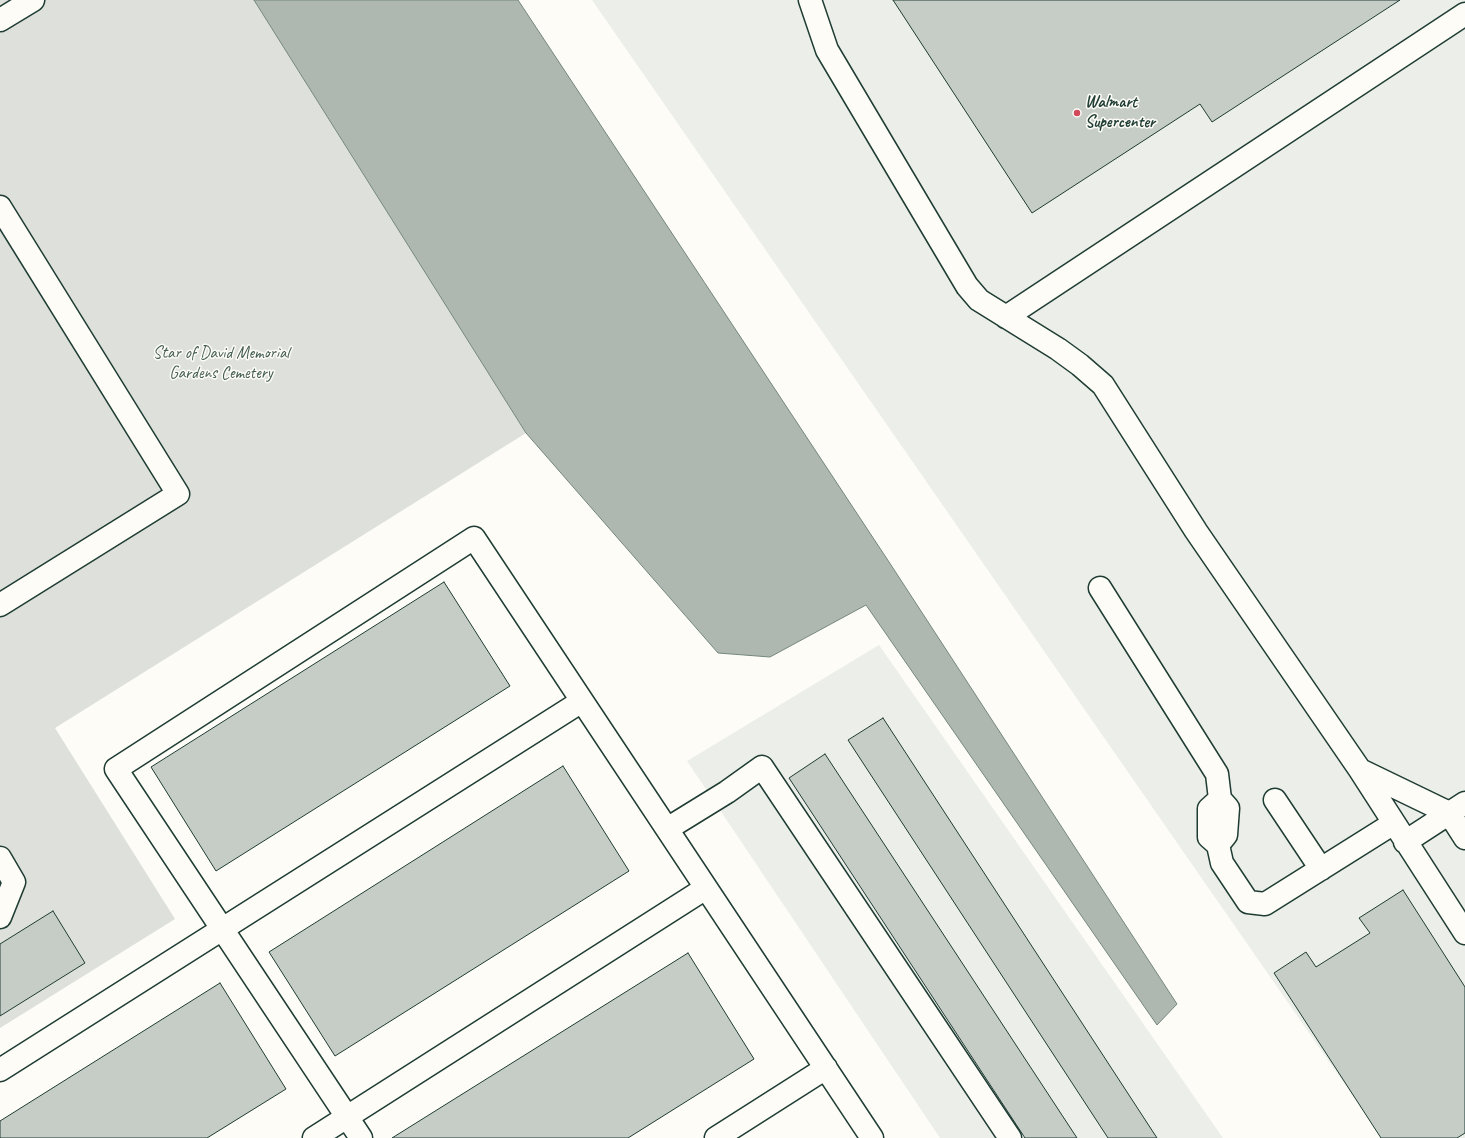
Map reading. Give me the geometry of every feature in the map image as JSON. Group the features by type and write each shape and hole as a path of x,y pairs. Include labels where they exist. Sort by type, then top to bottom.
{"lane":[{"path":"0,20 33,0"},
{"path":"810,0 827,50 967,286 979,300 1058,349 1080,365 1103,386 1196,531 1360,770 1465,933"},
{"path":"1006,316 1465,14"},
{"path":"0,207 178,494 0,605"},
{"path":"361,1138 116,769 474,538 872,1138"},
{"path":"1100,588 1217,774 1220,798 1209,809 1209,837 1218,845 1222,863 1248,902 1265,904 1394,823"},
{"path":"0,1070 582,701"},
{"path":"667,829 727,792 762,767 1010,1138"},
{"path":"1360,770 1457,808"},
{"path":"1275,800 1321,869"},
{"path":"1457,808 1465,838"},
{"path":"1405,842 1457,808"},
{"path":"0,858 14,882 0,917"},
{"path":"314,1138 706,888"},
{"path":"716,1138 826,1068"}],"shaded area":[{"path":"254,0 518,0 891,565 1177,1004 1157,1025 866,605 770,657 718,653 526,433"},
{"path":"592,0 1465,0 1465,1138 1382,1138"},
{"path":"879,645 1223,1138 940,1138 687,761"}],"green space":[{"name":"Star of David Memorial Gardens Cemetery","path":"0,0 254,0 526,433 55,728 175,919 0,1028"}],"building":[{"name":"Walmart Supercenter","path":"893,0 1400,0 1212,122 1200,104 1032,213"},
{"path":"444,582 510,686 216,871 151,767"},
{"path":"883,718 1157,1138 1108,1138 848,740"},
{"path":"825,754 1077,1138 1025,1138 789,778"},
{"path":"563,766 629,871 335,1056 269,952"},
{"path":"1403,890 1465,987 1465,1133 1457,1138 1381,1138 1274,973 1306,952 1316,967 1370,933 1359,918"},
{"path":"53,911 85,963 0,1016 0,944"},
{"path":"688,953 754,1059 628,1138 392,1138"},
{"path":"220,983 286,1089 207,1138 0,1138 0,1121"}],"place":[{"name":"Walmart Supercenter","path":"1077,113"}]}
